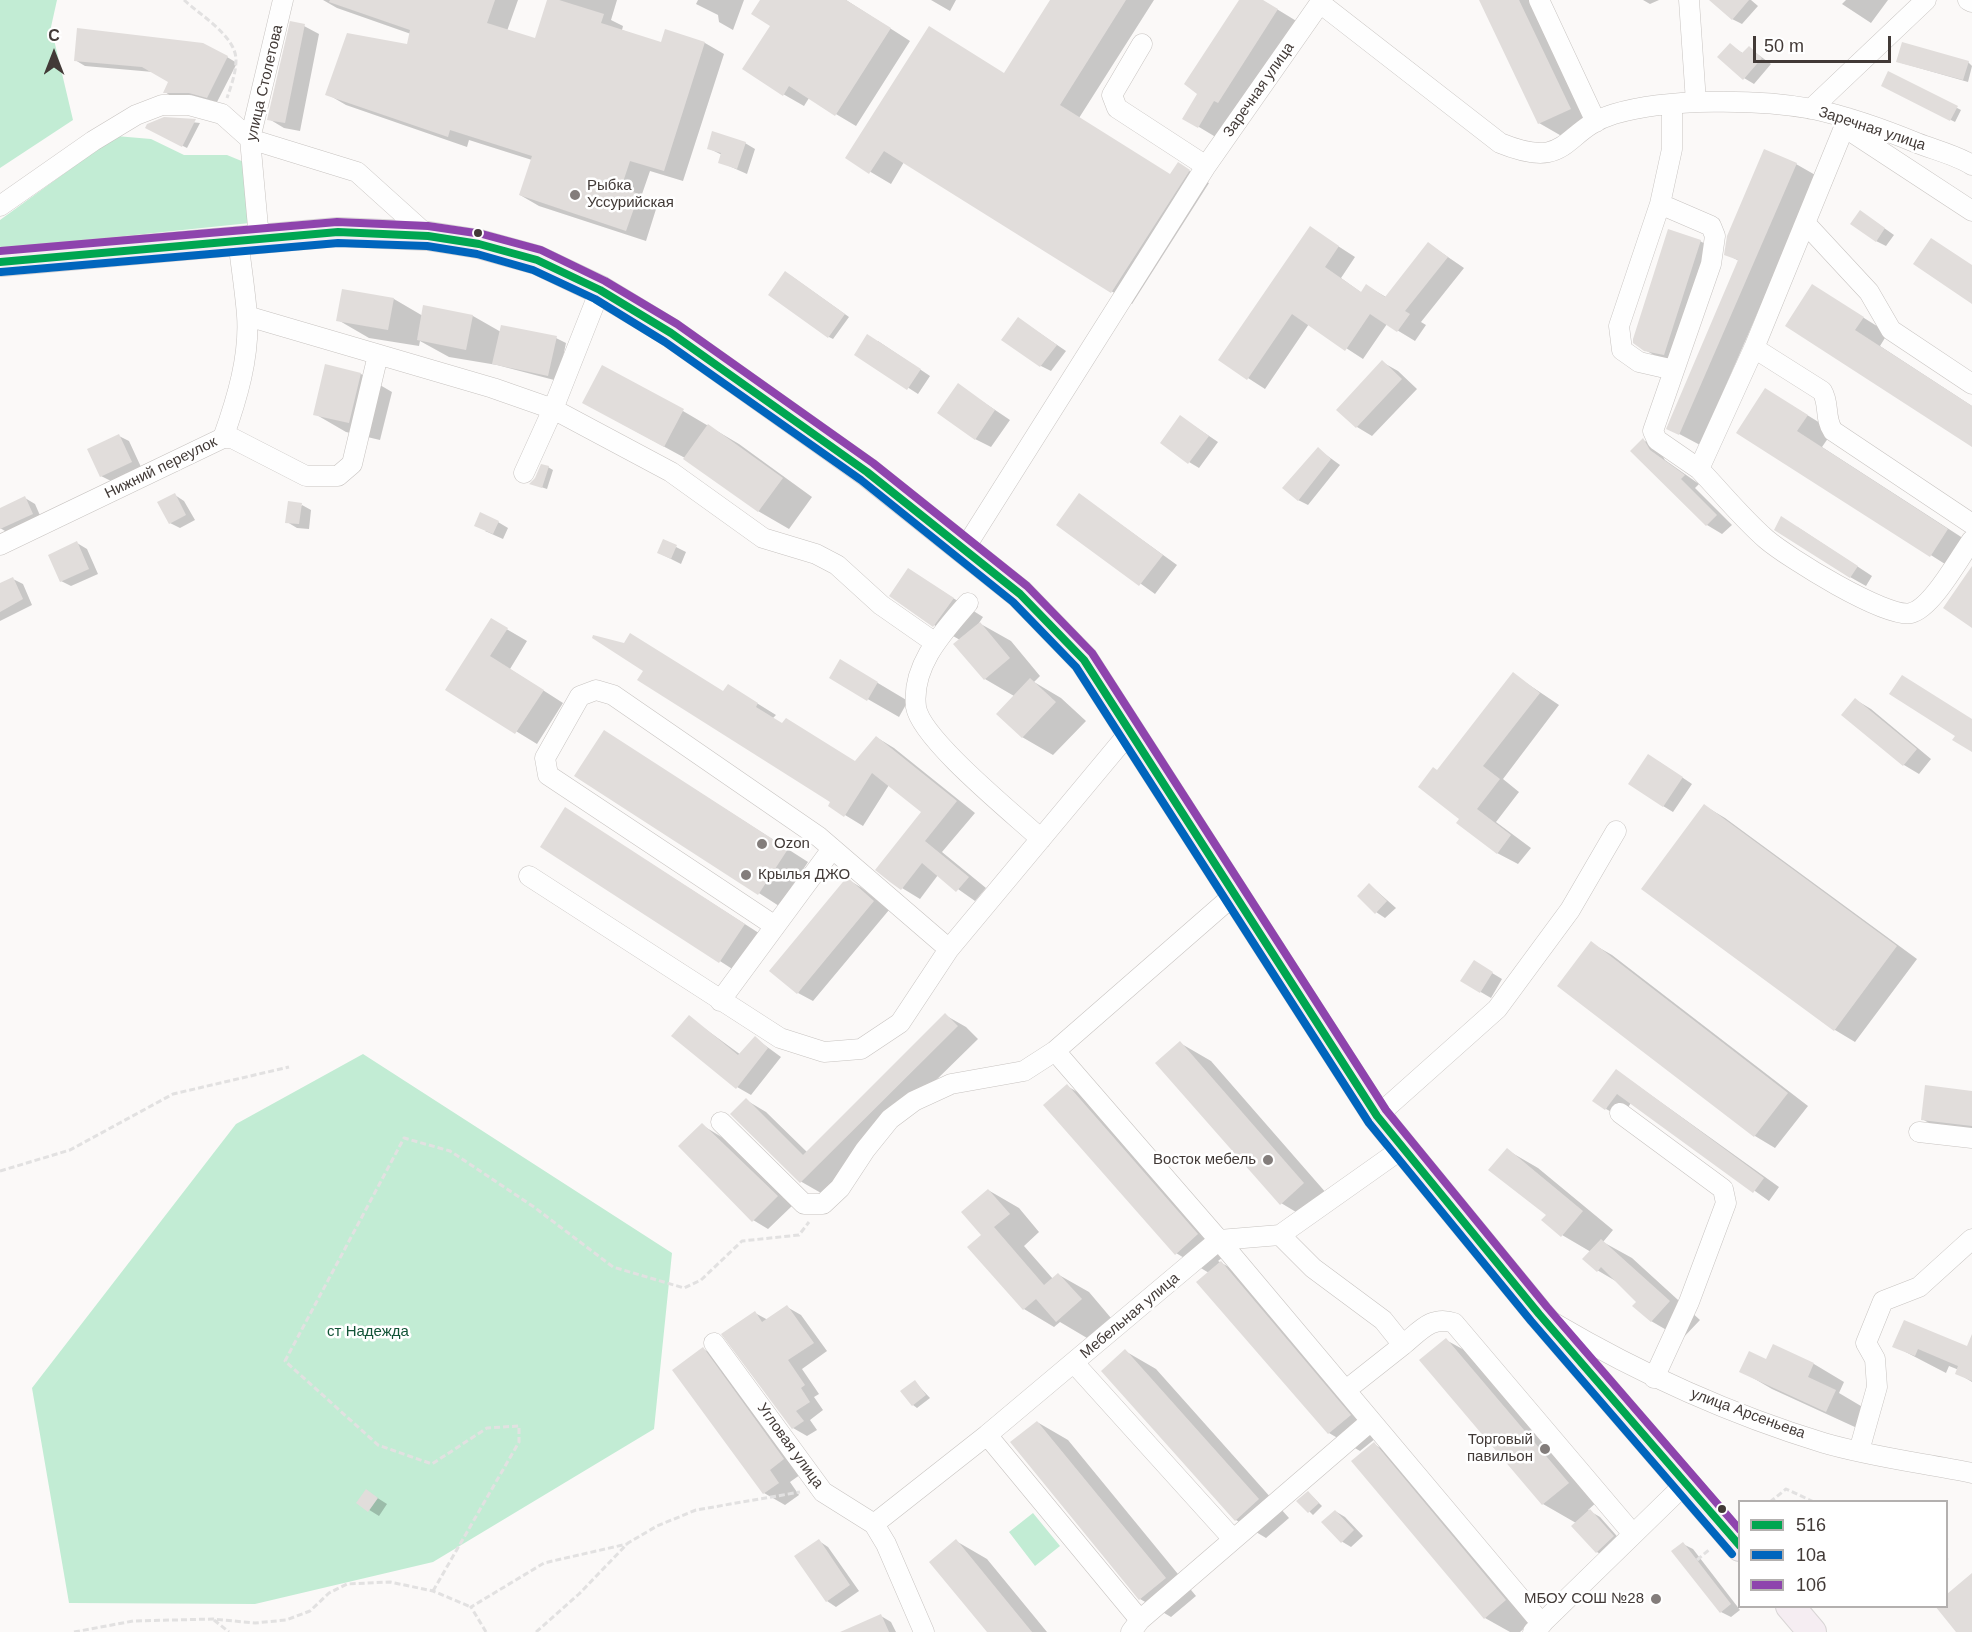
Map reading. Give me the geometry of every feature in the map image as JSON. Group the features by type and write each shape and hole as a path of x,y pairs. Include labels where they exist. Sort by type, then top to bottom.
{"highway":[{"path":"0,262 338,232 428,236 479,244 537,260 600,290 672,333 867,471 1020,594 1084,660 1377,1116 1539,1314 1738,1545"},
{"path":"1792,1608 1812,1632"}],"street":[{"name":"улица Столетова","path":"223,438 236,401 246,350 250,139 283,0"},
{"path":"1539,0 1596,122"},
{"path":"1681,0 1690,9 1696,102"},
{"path":"1811,109 1926,0"},
{"path":"1968,0 1972,2"},
{"name":"Заречная улица","path":"965,548 1206,166 1321,2 1500,143 1520,152 1545,154 1567,145 1596,122 1615,114 1696,102 1811,109 1846,122 1969,158"},
{"path":"1142,44 1112,95 1117,108 1206,166"},
{"path":"0,206 93,141 136,115 162,105 189,105 222,114 250,139 357,172 428,236"},
{"path":"1672,105 1672,149 1660,204 1619,326 1622,350 1638,362 1674,370"},
{"path":"1699,469 1754,348 1846,122 1972,211"},
{"path":"1660,204 1711,226 1715,236 1711,264 1653,431 1657,440 1699,469 1764,537 1781,551 1878,606 1896,613 1912,613 1926,604 1972,540"},
{"path":"1805,223 1869,292 1891,330 1972,384"},
{"path":"524,473 553,409 600,290"},
{"path":"247,316 493,388 553,409 671,472 763,538 816,554 837,565 881,605 934,642"},
{"path":"1754,348 1822,391 1827,398 1828,424 1833,431 1972,524"},
{"name":"Нижний переулок","path":"0,545 223,438 232,438 306,476 338,476 352,464 378,355"},
{"path":"968,603 934,642 920,675 916,708 936,743 1041,839"},
{"path":"775,926 548,775 545,758 580,696 596,690 613,695 832,849 949,949"},
{"path":"529,876 780,1038 824,1052 861,1049 900,1023 949,949 1129,733"},
{"path":"1377,1116 1497,1009 1570,910 1616,831"},
{"path":"720,1001 832,849"},
{"path":"721,1122 804,1204 823,1204 840,1188 865,1150 890,1119 914,1101 951,1084 1023,1071 1055,1051 1235,894"},
{"path":"1055,1051 1346,1390 1538,1628 1685,1484"},
{"path":"1620,1113 1723,1189 1726,1195 1726,1203 1689,1302 1654,1378"},
{"path":"1919,1132 1972,1138"},
{"path":"1219,1240 1280,1235 1403,1148"},
{"path":"1280,1235 1313,1268 1383,1320 1403,1345"},
{"path":"1859,1451 1877,1387 1875,1359 1866,1343 1883,1301 1919,1287 1972,1239"},
{"name":"Мебельная улица","path":"874,1524 987,1435 1219,1240"},
{"name":"улица Арсеньева","path":"1539,1314 1654,1378 1737,1412 1824,1443 1972,1473"},
{"path":"1346,1390 1432,1321 1443,1319 1454,1323 1633,1534"},
{"name":"Угловая улица","path":"714,1343 824,1492 874,1524 886,1544 924,1632"},
{"path":"1074,1363 1233,1539"},
{"path":"987,1435 1136,1626 1371,1421"}],"path":[{"path":"184,0 232,43 236,57 235,70 222,114"},
{"path":"0,1171 70,1150 172,1094 289,1067"},
{"path":"433,1591 519,1443 519,1426 487,1428 432,1464 378,1445 285,1361 405,1138 450,1151 534,1208 613,1267 684,1288 701,1280 742,1241 799,1234 823,1204"},
{"path":"1772,1500 1786,1489 1810,1500"},
{"path":"536,1632 585,1589 628,1543 657,1526 696,1510 793,1492 824,1492"},
{"path":"471,1607 544,1563 628,1543"},
{"path":"74,1632 134,1621 213,1619 255,1623 286,1620 310,1611 329,1593 347,1584 390,1582 433,1591 471,1607 486,1632"},
{"path":"213,1619 230,1632"}],"green space":[{"path":"0,0 57,0 51,27 73,120 0,168"},
{"path":"116,136 151,139 184,155 227,155 244,162 250,223 0,249 0,220"},
{"name":"ст Надежда","path":"363,1054 672,1253 654,1429 433,1562 255,1604 69,1603 32,1388 236,1124"},
{"path":"1033,1513 1060,1546 1035,1566 1009,1532"}],"building":[{"path":"330,0 495,0 487,23 535,38 547,0 559,0 604,14 601,23 661,42 665,29 705,42 664,171 630,161 621,188 639,194 626,231 519,195 532,156 450,130 448,137 325,95 347,33 407,44 410,30 329,2"},
{"path":"760,0 846,0 891,28 835,116 789,86 783,96 742,69 770,26 751,14"},
{"path":"1050,0 1126,0 1060,105 1170,174 1178,162 1190,170 1111,293 884,151 869,174 845,158 929,26 1004,73"},
{"path":"1239,0 1263,0 1278,9 1218,103 1214,101 1198,128 1182,119 1197,94 1184,84"},
{"path":"1479,0 1519,0 1571,109 1538,124"},
{"path":"1709,0 1749,0 1732,20"},
{"path":"290,21 305,24 285,123 267,120"},
{"path":"77,28 203,43 228,56 207,98 189,93 163,93 168,82 142,67 74,61"},
{"path":"1902,42 1969,61 1963,80 1896,62"},
{"path":"1730,43 1742,53 1749,46 1762,58 1743,80 1717,57"},
{"path":"1888,71 1958,106 1950,121 1881,86"},
{"path":"164,117 196,119 182,147 145,128 147,124"},
{"path":"712,131 746,142 737,169 718,163 721,153 707,149"},
{"path":"1764,149 1797,163 1679,435 1666,429 1738,260 1724,255 1727,236"},
{"path":"1860,210 1885,228 1876,242 1850,224"},
{"path":"1310,226 1339,246 1325,267 1361,292 1366,284 1385,297 1428,242 1448,257 1405,311 1410,314 1397,332 1370,314 1345,351 1292,314 1247,380 1218,360"},
{"path":"1668,229 1701,240 1664,355 1644,351 1633,343 1633,339"},
{"path":"1931,238 1972,265 1972,304 1913,264"},
{"path":"785,271 845,314 828,338 768,295"},
{"path":"1812,284 1864,317 1855,330 1972,406 1972,447 1785,326"},
{"path":"342,289 394,298 388,330 336,321"},
{"path":"423,305 473,315 466,350 417,340"},
{"path":"1018,317 1057,345 1040,367 1001,340"},
{"path":"501,325 557,336 548,376 492,364"},
{"path":"867,334 921,369 907,390 854,355"},
{"path":"1382,360 1402,379 1356,428 1336,410"},
{"path":"325,364 361,373 349,423 313,415"},
{"path":"602,365 684,409 664,447 582,403"},
{"path":"958,383 995,410 975,440 937,413"},
{"path":"1765,388 1808,415 1797,431 1948,529 1930,557 1736,433"},
{"path":"1180,415 1209,436 1188,464 1160,443"},
{"path":"708,424 783,478 758,512 683,459"},
{"path":"119,434 132,462 100,477 87,449"},
{"path":"1643,438 1650,450 1685,475 1681,479 1717,515 1706,526 1630,451"},
{"path":"1318,447 1331,459 1298,501 1282,488"},
{"path":"541,464 549,466 542,488 529,484 535,478"},
{"path":"175,493 186,515 169,524 157,502"},
{"path":"1079,493 1163,555 1139,586 1056,525"},
{"path":"25,496 33,514 0,529 0,508"},
{"path":"288,501 302,503 299,524 285,523"},
{"path":"480,512 499,521 493,534 474,526"},
{"path":"1781,516 1858,566 1850,578 1774,530"},
{"path":"663,539 677,545 671,559 657,553"},
{"path":"77,541 89,569 60,582 48,555"},
{"path":"1972,566 1972,628 1943,608"},
{"path":"908,568 954,598 933,627 889,596"},
{"path":"13,577 23,599 0,612 0,583"},
{"path":"491,618 508,628 490,656 544,690 515,734 445,690"},
{"path":"980,622 1010,658 984,680 953,644"},
{"path":"630,633 723,691 728,684 758,703 756,707 782,723 786,718 855,761 876,736 957,801 925,841 969,877 956,892 922,863 901,890 875,870 921,812 872,773 844,817 828,806 830,802 637,680 643,671 592,638 593,635 624,643"},
{"path":"840,659 878,682 867,701 829,678"},
{"path":"1513,672 1540,693 1483,766 1500,779 1477,809 1511,835 1497,854 1456,823 1459,819 1418,787 1433,767 1437,770"},
{"path":"1902,675 1972,719 1972,752 1952,740 1955,736 1889,694"},
{"path":"1030,678 1056,702 1022,738 996,714"},
{"path":"1855,698 1917,749 1903,766 1841,715"},
{"path":"604,730 788,849 758,895 574,776"},
{"path":"1648,754 1683,777 1663,807 1628,784"},
{"path":"1704,804 1897,946 1834,1031 1641,889"},
{"path":"565,807 745,924 719,963 540,847"},
{"path":"847,877 874,901 797,994 769,971"},
{"path":"1369,883 1387,901 1375,914 1357,896"},
{"path":"1591,941 1788,1093 1754,1137 1557,986"},
{"path":"1474,960 1493,972 1480,993 1460,981"},
{"path":"945,1013 958,1026 800,1183 730,1114 746,1098 803,1155"},
{"path":"689,1015 738,1055 755,1036 768,1048 736,1089 671,1036"},
{"path":"1180,1041 1304,1183 1280,1205 1155,1063"},
{"path":"1616,1069 1764,1178 1753,1193 1617,1094 1605,1110 1592,1101"},
{"path":"1067,1084 1198,1234 1175,1255 1043,1105"},
{"path":"1925,1085 1972,1091 1972,1126 1921,1120"},
{"path":"702,1123 778,1196 752,1222 678,1146"},
{"path":"1507,1148 1583,1211 1561,1237 1541,1220 1546,1215 1488,1170"},
{"path":"988,1189 1010,1214 994,1227 1044,1285 1058,1273 1082,1299 1056,1322 1036,1299 1023,1310 967,1247 981,1235 961,1212"},
{"path":"1601,1239 1670,1301 1651,1322 1632,1306 1636,1302 1601,1267 1597,1272 1582,1259"},
{"path":"1221,1261 1351,1415 1328,1434 1196,1282"},
{"path":"787,1305 814,1343 788,1360 805,1385 801,1388 810,1402 796,1411 804,1421 792,1429 721,1334 755,1311 762,1322"},
{"path":"1904,1320 1967,1346 1972,1334 1972,1381 1955,1374 1958,1366 1918,1349 1915,1356 1892,1347"},
{"path":"1446,1338 1569,1483 1542,1505 1419,1360"},
{"path":"1773,1344 1814,1363 1808,1377 1836,1390 1826,1412 1739,1372 1749,1351 1766,1359"},
{"path":"703,1347 784,1459 770,1470 779,1483 763,1494 672,1370"},
{"path":"1125,1349 1259,1499 1235,1521 1101,1371"},
{"path":"915,1380 926,1395 912,1406 900,1391"},
{"path":"1037,1421 1166,1578 1139,1600 1010,1442"},
{"path":"1374,1442 1506,1600 1484,1619 1351,1461"},
{"path":"366,1489 378,1498 368,1512 356,1503"},
{"path":"1308,1491 1319,1503 1308,1513 1296,1501"},
{"path":"1590,1509 1614,1536 1596,1553 1571,1526"},
{"path":"1335,1510 1354,1530 1341,1543 1321,1522"},
{"path":"819,1539 850,1585 826,1602 794,1556"},
{"path":"956,1539 1032,1632 987,1632 929,1562"},
{"path":"1683,1542 1731,1604 1720,1613 1671,1551"},
{"path":"1972,1573 1972,1632 1956,1632 1937,1608 1948,1608 1948,1593"},
{"path":"881,1614 889,1632 840,1632"}],"transit line":[{"name":"10б","path":"0,251 337,222 428,226 482,234 541,250 605,281 677,324 873,463 1027,586 1092,653 1386,1110 1547,1307 1738,1528"},
{"name":"516","path":"0,262 338,232 428,236 479,244 537,260 600,290 671,333 867,472 1020,594 1084,660 1377,1116 1539,1314 1738,1544"},
{"name":"10а","path":"1,272 338,243 427,246 477,254 533,270 595,299 665,342 861,480 1013,602 1076,667 1369,1123 1531,1321 1732,1554"}],"place":[{"name":"Рыбка Уссурийская","path":"575,195"},
{"name":"Ozon","path":"762,844"},
{"name":"Крылья ДЖО","path":"746,875"},
{"name":"Восток мебель","path":"1268,1160"},
{"name":"Торговый павильон","path":"1545,1449"},
{"name":"МБОУ СОШ №28","path":"1656,1599"}]}
